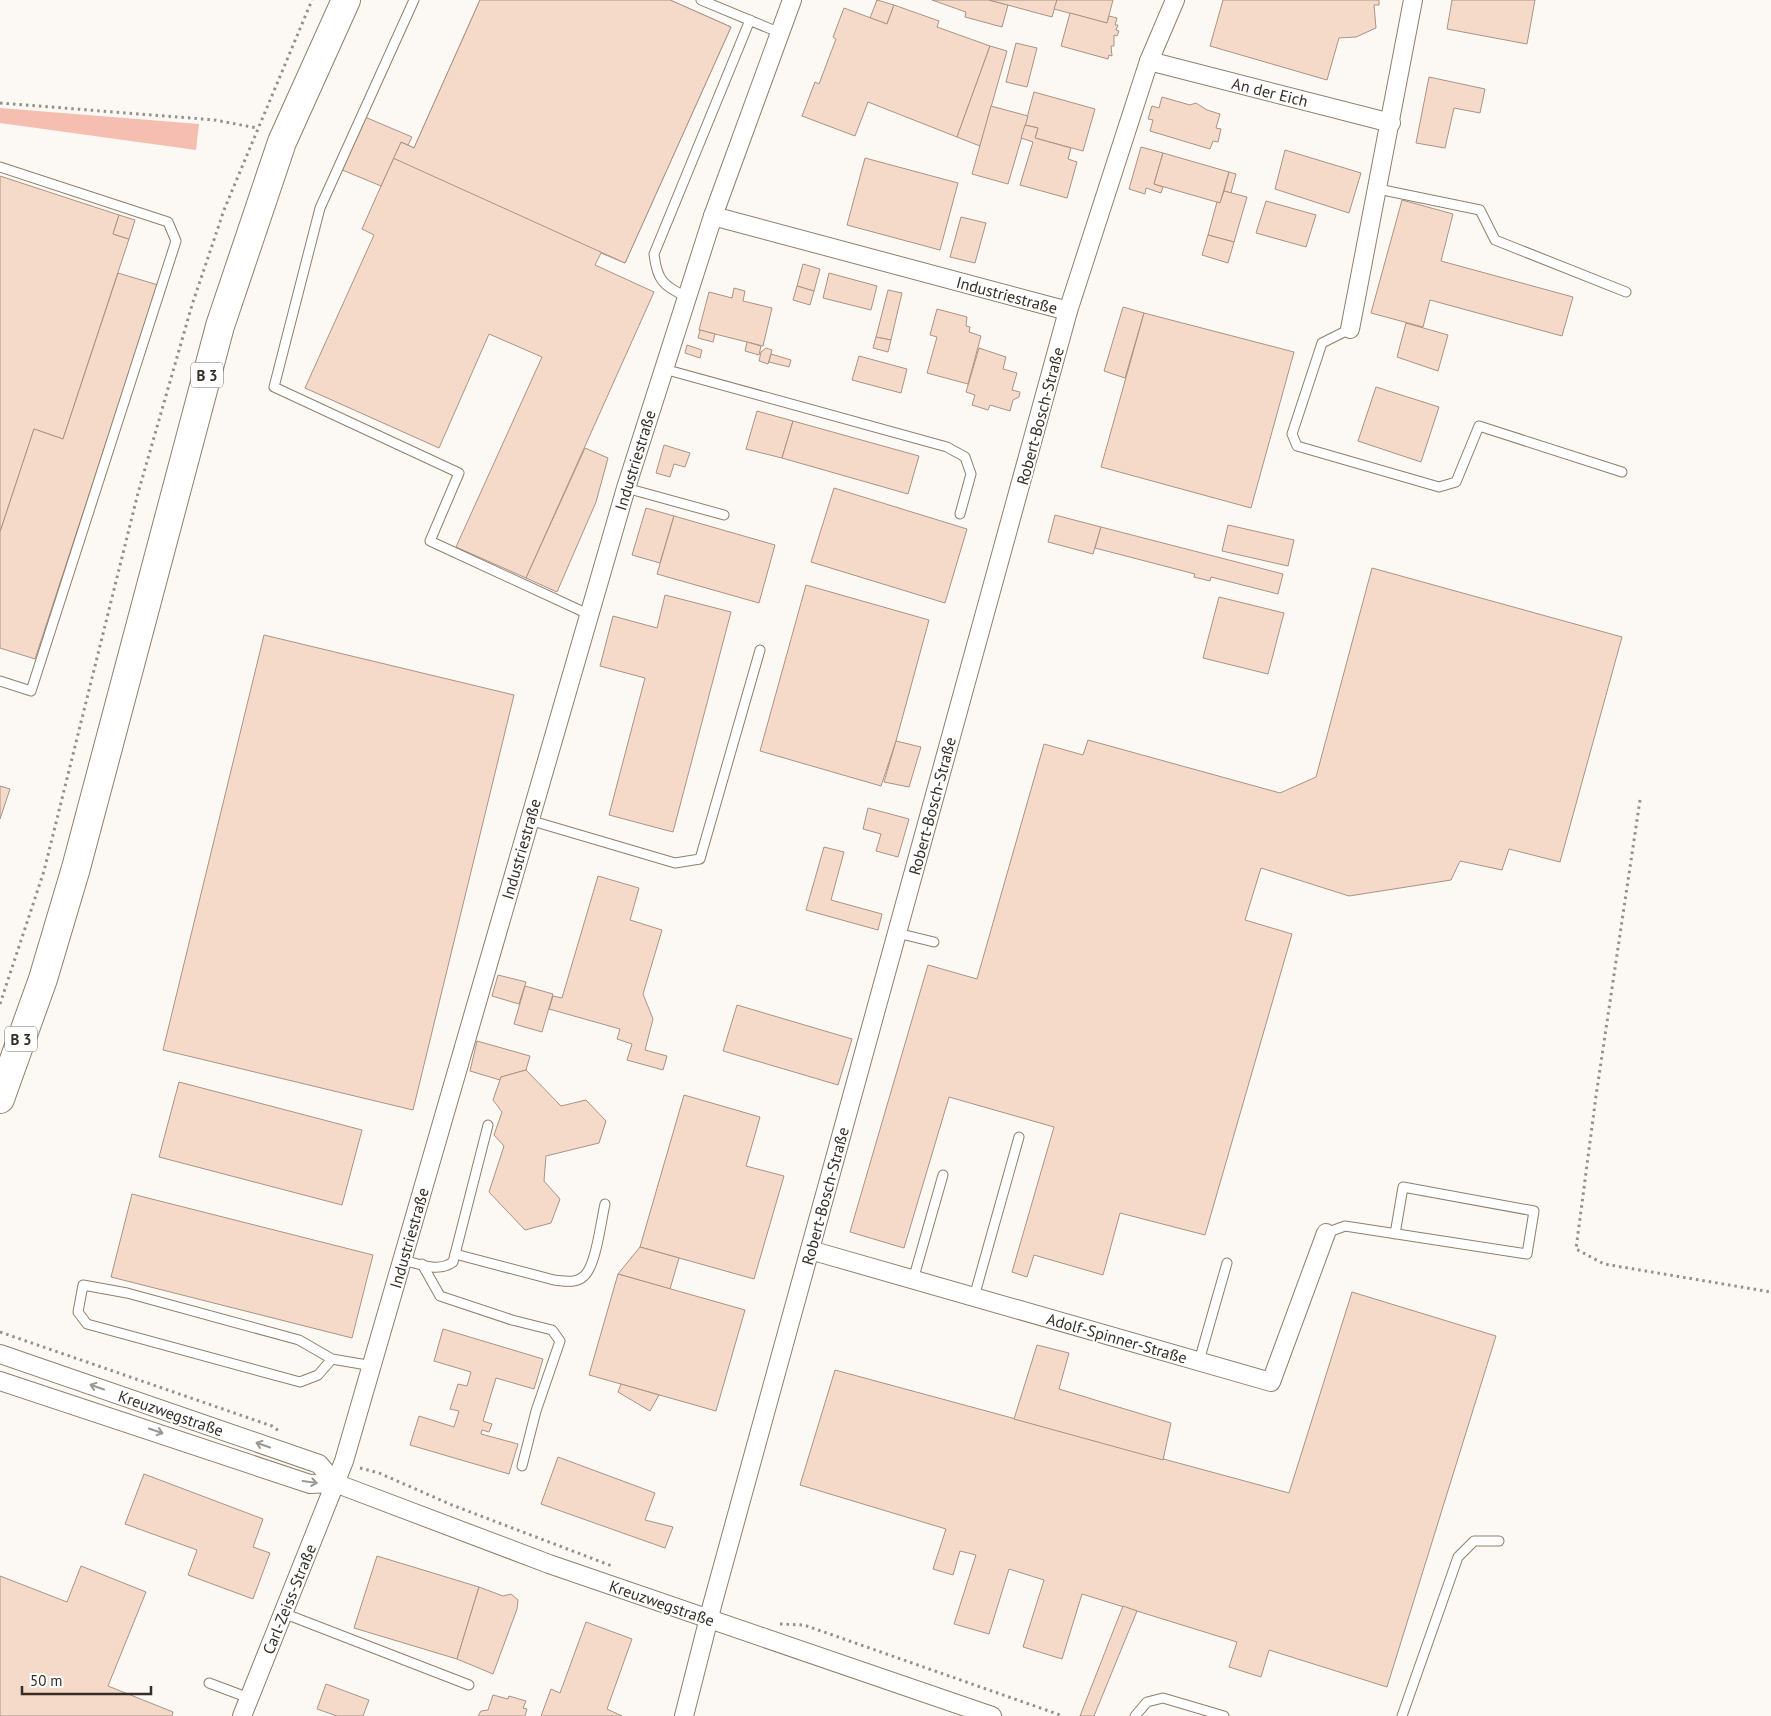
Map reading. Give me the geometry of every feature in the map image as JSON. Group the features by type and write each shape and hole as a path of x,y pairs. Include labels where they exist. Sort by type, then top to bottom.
{"main road":[{"name":"B 3","path":"0,1100 43,979 76,868 220,326 282,142 346,0"}],"street":[{"name":"Industriestraße","path":"335,1483 344,1461 373,1366 588,614 626,488 713,216 778,32 792,0"},
{"name":"Robert-Bosch-Straße","path":"708,1618 1068,311 1149,61 1175,0"},
{"path":"1350,329 1391,124 1413,0"},
{"name":"An der Eich","path":"1149,61 1391,124"},
{"name":"Industriestraße","path":"713,216 1068,311"},
{"name":"Adolf-Spinner-Straße","path":"810,1250 1271,1382 1326,1233"},
{"name":"Kreuzwegstraße","path":"0,1354 319,1464 335,1483"},
{"name":"Kreuzwegstraße","path":"0,1381 310,1484 335,1483 549,1564 992,1716"},
{"name":"Carl-Zeiss-Straße","path":"242,1716 335,1483"},
{"path":"684,1716 708,1618"}],"lane":[{"path":"414,0 320,208 274,388 459,473 430,541 588,614"},
{"path":"701,0 778,32"},
{"path":"687,297 667,288 656,272 654,254 750,20"},
{"path":"0,167 168,222 176,242 31,691 0,681"},
{"path":"1378,189 1480,210 1495,240 1626,292"},
{"path":"1350,329 1322,343 1292,434 1297,446 1438,487 1456,482 1479,426 1622,472"},
{"path":"664,369 947,447 965,458 971,474 960,514"},
{"path":"626,488 724,515"},
{"path":"529,820 675,863 700,859 760,650"},
{"path":"897,933 934,942"},
{"path":"403,1260 445,1267 453,1262 488,1125"},
{"path":"974,1297 1019,1137"},
{"path":"913,1280 943,1175"},
{"path":"1326,1233 1345,1226 1395,1234 1527,1254 1534,1211 1403,1187 1395,1234"},
{"path":"455,1254 554,1280 577,1280 584,1276 591,1267 605,1204"},
{"path":"1199,1361 1227,1263"},
{"path":"422,1264 440,1296 512,1320 552,1330 560,1341 536,1410 522,1466"},
{"path":"332,1359 318,1375 300,1382 87,1324 78,1312 83,1285 127,1293 299,1340 332,1359 373,1366"},
{"path":"1402,1716 1458,1557 1474,1541 1499,1541"},
{"path":"284,1613 470,1685"},
{"path":"209,1683 250,1698"},
{"path":"1135,1716 1147,1702 1163,1698 1224,1716"}],"path":[{"path":"0,1004 44,871 138,494 192,304 224,210 312,0"},
{"path":"0,103 215,120 257,128"},
{"path":"1640,800 1596,1096 1576,1249 1604,1264 1771,1292"},
{"path":"0,1332 272,1426 286,1436"},
{"path":"344,1461 371,1472 379,1473 417,1491 619,1568"},
{"path":"779,1624 804,1625 1062,1716"}],"shaded area":[{"path":"0,108 199,124 196,150 0,123"}],"building":[{"path":"480,0 670,0 731,27 625,263 601,253 595,265 654,292 526,578 456,547 542,357 489,334 439,448 305,388 374,235 362,229 381,186 401,142 414,148"},
{"path":"480,0 670,0 731,27 625,263 393,158 401,142 414,148"},
{"path":"877,0 894,5 887,24 870,18"},
{"path":"932,0 989,0 1008,5 1002,27 965,17 966,12"},
{"path":"989,0 1057,0 1052,17"},
{"path":"1057,0 1113,0 1107,23 1054,9"},
{"path":"1223,0 1379,0 1379,5 1374,5 1376,28 1356,37 1339,38 1327,80 1210,46"},
{"path":"1452,0 1535,0 1527,44 1447,29"},
{"path":"894,5 939,21 937,27 990,46 957,137 868,102 855,136 802,116 815,82 819,84 836,39 833,37 844,8 887,24"},
{"path":"1070,13 1107,23 1109,16 1117,18 1115,25 1118,25 1116,30 1119,31 1117,36 1114,35 1114,46 1111,46 1112,56 1109,55 1108,59 1061,46"},
{"path":"1016,43 1037,48 1027,87 1006,82"},
{"path":"990,46 1007,51 980,146 957,137"},
{"path":"1429,77 1485,89 1480,113 1454,108 1445,148 1416,143"},
{"path":"1034,92 1095,109 1083,151 1035,138 1038,128 1025,125"},
{"path":"1162,97 1190,105 1196,103 1207,110 1220,114 1216,128 1221,129 1218,142 1213,141 1210,149 1150,131 1153,120 1148,119 1152,106 1159,108"},
{"path":"991,106 1028,116 1008,184 972,174"},
{"path":"365,117 412,137 408,145 401,142 381,186 340,169"},
{"path":"1025,125 1038,128 1035,138 1071,148 1068,159 1077,162 1067,198 1020,185 1033,142 1021,138"},
{"path":"1141,147 1163,153 1154,184 1163,187 1161,193 1146,188 1145,194 1129,189"},
{"path":"1285,150 1361,173 1349,213 1275,189"},
{"path":"1163,153 1229,172 1220,203 1154,184"},
{"path":"865,158 958,183 940,250 847,225"},
{"path":"1229,172 1236,174 1231,193 1224,191"},
{"path":"0,176 119,215 113,234 129,239 63,439 34,429 0,532"},
{"path":"1224,191 1247,197 1234,242 1208,235 1217,202 1220,203"},
{"path":"1402,200 1453,214 1441,261 1573,297 1562,336 1430,300 1423,327 1371,313"},
{"path":"1266,201 1316,215 1306,247 1256,233"},
{"path":"119,215 135,220 129,239 113,234"},
{"path":"961,217 986,223 975,263 950,257"},
{"path":"1208,235 1234,242 1228,263 1202,255"},
{"path":"803,264 820,269 814,291 797,286"},
{"path":"118,273 158,285 35,659 0,648 0,532 34,429 63,439"},
{"path":"829,273 877,286 871,310 823,298"},
{"path":"797,286 814,291 810,305 793,300"},
{"path":"734,288 745,291 743,301 772,308 763,346 699,330 709,292 732,298"},
{"path":"888,290 902,293 891,340 876,337"},
{"path":"1123,307 1144,313 1125,378 1104,371"},
{"path":"937,309 967,317 966,326 970,327 969,332 981,336 968,384 927,373 937,337 930,335"},
{"path":"1144,313 1294,352 1251,508 1101,467"},
{"path":"1406,323 1448,335 1438,371 1397,357"},
{"path":"700,330 715,334 713,342 698,338"},
{"path":"876,337 891,340 888,352 873,348"},
{"path":"747,342 761,346 759,355 745,351"},
{"path":"687,345 702,350 700,358 685,353"},
{"path":"766,348 772,350 768,364 759,361 761,352"},
{"path":"979,348 1006,357 1003,369 1017,373 1012,390 1020,392 1019,397 1013,400 1010,411 990,405 988,410 972,405 975,395 966,392"},
{"path":"771,354 791,360 789,367 769,362"},
{"path":"859,356 907,369 901,393 852,380"},
{"path":"1376,387 1439,407 1421,462 1358,441"},
{"path":"757,411 793,421 782,458 746,449"},
{"path":"793,421 919,456 908,494 782,458"},
{"path":"664,445 690,453 685,467 674,464 670,477 656,473"},
{"path":"585,448 608,458 596,502 557,592 526,578"},
{"path":"834,488 967,529 945,603 811,562"},
{"path":"646,508 674,516 660,563 632,555"},
{"path":"1055,515 1101,527 1093,554 1048,542"},
{"path":"674,516 775,545 759,603 657,574"},
{"path":"1228,525 1294,540 1288,566 1222,551"},
{"path":"1101,527 1283,574 1278,594 1211,577 1210,581 1194,577 1195,574 1095,548"},
{"path":"1372,568 1622,637 1560,862 1509,849 1502,870 1460,861 1451,880 1349,896 1261,868 1245,920 1292,934 1205,1235 1120,1213 1103,1275 1034,1255 1027,1277 1012,1272 1054,1127 949,1097 904,1248 850,1232 928,965 977,979 1044,744 1083,755 1088,740 1280,793 1316,777"},
{"path":"806,585 929,620 896,741 881,786 760,751"},
{"path":"665,595 731,612 673,832 609,815 645,678 600,666 613,616 657,628"},
{"path":"1219,597 1284,613 1268,674 1203,658"},
{"path":"264,635 514,695 413,1110 163,1050"},
{"path":"896,741 921,747 909,787 884,782"},
{"path":"0,786 10,789 0,819"},
{"path":"868,808 909,819 898,857 876,851 881,834 863,829"},
{"path":"824,847 844,852 831,900 882,914 878,930 806,910"},
{"path":"598,876 639,888 630,920 662,930 643,994 653,1019 645,1050 667,1056 663,1070 627,1060 632,1044 617,1039 620,1029 549,1009 553,996 562,998"},
{"path":"498,975 526,982 519,1004 492,996"},
{"path":"525,986 553,994 542,1032 514,1024"},
{"path":"737,1005 852,1039 838,1085 723,1051"},
{"path":"477,1041 530,1056 526,1070 501,1077 500,1080 470,1071"},
{"path":"526,1070 561,1106 586,1100 606,1121 599,1143 546,1156 544,1181 560,1199 551,1223 525,1230 489,1192 504,1146 494,1135 502,1112 493,1100 501,1077"},
{"path":"179,1082 362,1130 342,1205 159,1157"},
{"path":"684,1095 760,1117 746,1166 784,1176 754,1279 640,1247"},
{"path":"132,1194 373,1255 352,1338 111,1277"},
{"path":"640,1247 679,1258 670,1289 618,1274"},
{"path":"618,1274 745,1310 716,1411 589,1375"},
{"path":"1352,1292 1496,1336 1387,1687 1269,1650 1261,1677 1229,1667 1237,1642 1082,1594 1062,1659 1023,1647 1044,1580 1009,1569 989,1634 954,1624 976,1555 960,1551 953,1575 933,1569 946,1529 800,1485 835,1370 1289,1493"},
{"path":"443,1329 543,1359 534,1389 496,1378 483,1421 492,1424 489,1432 482,1430 481,1434 518,1444 509,1474 410,1445 419,1416 454,1427 459,1411 450,1409 458,1384 467,1386 471,1372 434,1361"},
{"path":"1037,1345 1069,1353 1059,1389 1171,1423 1163,1460 1014,1419"},
{"path":"621,1384 659,1395 650,1411 618,1392"},
{"path":"558,1457 655,1493 645,1520 673,1527 665,1548 541,1504"},
{"path":"144,1474 263,1519 253,1547 270,1553 253,1599 188,1575 197,1550 125,1524"},
{"path":"377,1556 479,1587 457,1659 354,1628"},
{"path":"81,1566 146,1592 108,1686 173,1712 172,1716 0,1716 0,1576 67,1602"},
{"path":"479,1587 503,1596 511,1594 518,1600 517,1609 493,1674 457,1659"},
{"path":"1123,1606 1137,1611 1094,1716 1080,1716"},
{"path":"586,1622 632,1639 607,1709 622,1716 541,1716 551,1689 560,1693"},
{"path":"326,1684 369,1700 363,1716 337,1716 317,1709"},
{"path":"493,1695 508,1699 509,1696 526,1701 523,1708 527,1709 525,1716 478,1716 481,1711 488,1710"}]}
